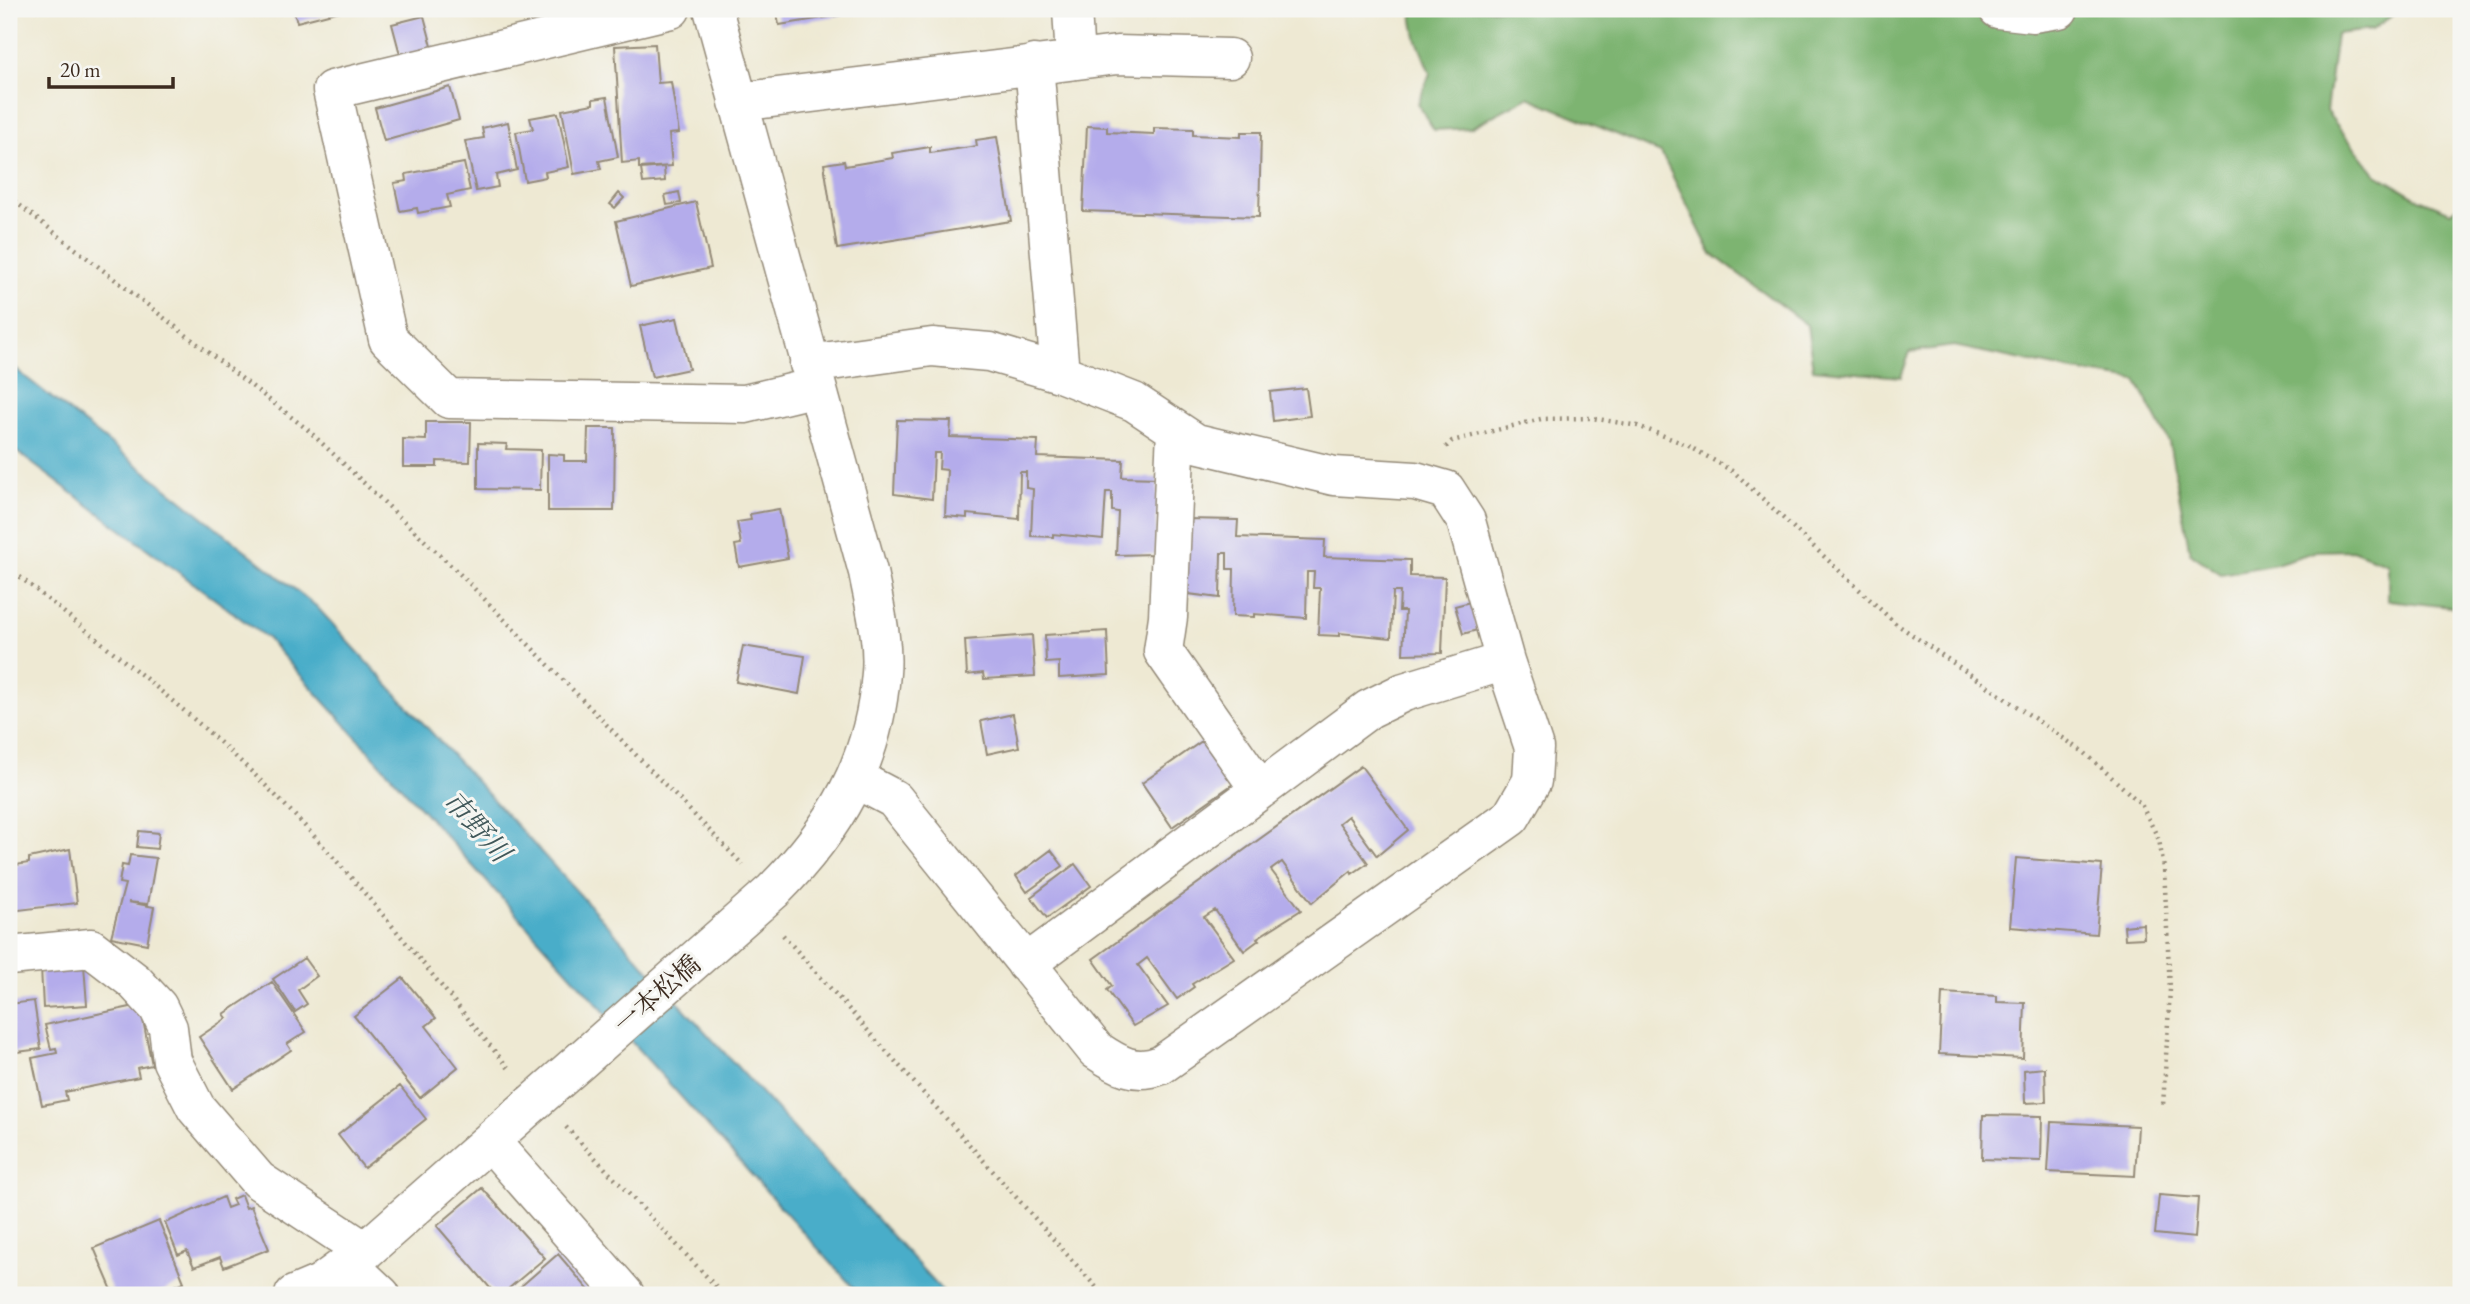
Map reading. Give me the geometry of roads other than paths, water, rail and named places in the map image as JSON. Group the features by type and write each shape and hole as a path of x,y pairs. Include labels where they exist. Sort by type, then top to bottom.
{"street":[{"path":"671,9 332,90 388,339 449,399 745,404 813,375 932,347 989,352 1060,373 1134,402 1196,443 1334,476 1415,481 1446,490 1466,521 1505,661 1534,748 1532,781 1511,817 1161,1065 1146,1071 1129,1069 1096,1050 894,799 856,779"},
{"name":"一本松橋","path":"294,1295 320,1284 356,1257 491,1142 765,898 807,858 834,819 856,779 873,717 881,671 877,618 868,572 713,9"},
{"path":"1072,9 1075,60"},
{"path":"1998,9 2033,13 2059,9"},
{"path":"738,102 1117,55 1230,58"},
{"path":"1034,64 1060,373"},
{"path":"1176,430 1168,617 1163,651 1260,790"},
{"path":"1026,964 1369,709 1404,692 1505,661"},
{"path":"9,956 91,948 134,981 158,1007 168,1028 172,1062 205,1119 258,1180 356,1257 381,1295"},
{"path":"491,1142 625,1295"}],"water":[{"name":"市野川","path":"9,364 316,606 946,1295 860,1295 267,638 9,446"}]}
